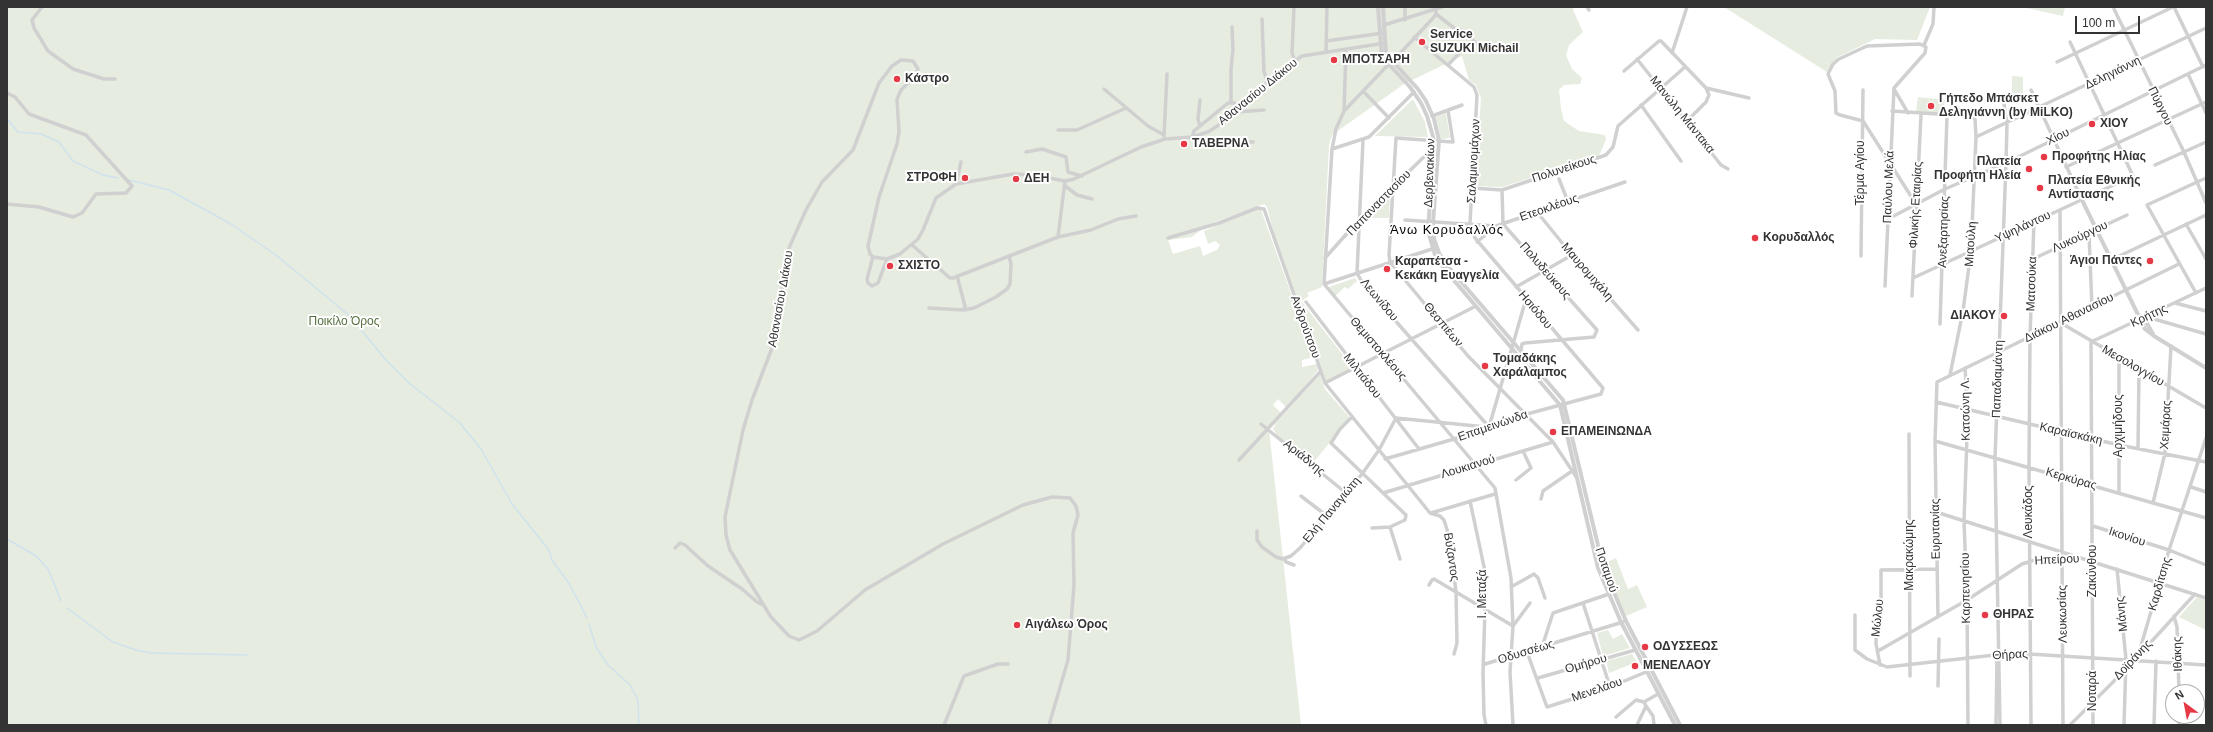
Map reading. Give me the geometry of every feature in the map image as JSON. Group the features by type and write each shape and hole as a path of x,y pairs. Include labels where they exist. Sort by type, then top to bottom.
{"street":[{"path":"42,7 32,20 34,28 48,51 73,69 104,79 115,79"},
{"path":"1294,7 1292,53 1294,61"},
{"path":"1326,52 1327,7"},
{"name":"Δερβενακίων","path":"1378,7 1382,33 1382,57 1418,89 1432,116 1436,140 1431,222 1434,239 1442,258 1521,350 1563,404"},
{"name":"Δερβενακίων","path":"1382,33 1384,25 1383,7"},
{"path":"1405,7 1405,20"},
{"path":"1384,25 1405,20 1442,7"},
{"path":"1672,53 1687,7"},
{"path":"1924,45 1933,24 1934,7"},
{"path":"2057,62 2174,7 2205,66"},
{"name":"Πύργου","path":"2114,9 2152,91 2184,152 2206,203"},
{"path":"1432,248 1324,284 1332,149 1336,129 1344,111 1414,38 1436,10"},
{"path":"1436,10 1454,28 1464,31 1478,45"},
{"path":"1262,19 1264,72 1268,82"},
{"path":"1231,102 1231,69 1233,50 1232,27"},
{"name":"Δεληγιάννη","path":"1976,138 2206,28"},
{"path":"1326,41 1382,33"},
{"path":"1414,38 1448,65 1468,44"},
{"path":"1624,71 1660,41 1706,88 1709,98 1686,122"},
{"path":"2070,42 2118,144"},
{"name":"Αθανασίου Διάκου","path":"887,259 900,254 912,245 923,230 936,198 956,184 1015,174 1033,175 1065,181 1082,176 1164,137 1192,137 1208,132 1236,112 1268,82 1302,56 1382,43"},
{"path":"1916,204 1890,160 1863,120 1840,116 1836,113 1835,91 1828,77 1833,64 1843,57 1873,44 1924,45"},
{"path":"1908,113 1894,88 1925,54 1927,49 1924,45"},
{"path":"1344,111 1346,50"},
{"name":"Αθανασίου Διάκου","path":"873,257 869,252 868,243 878,197 898,140 896,99 901,90 915,76 918,69 916,63 910,59 901,60 892,66 879,83 856,146 848,157 822,182 789,248 772,348 764,372 754,394 743,430 725,517 726,535 730,550 761,604 784,632 794,639 803,639 817,631 865,590 943,544 1023,505 1052,497 1070,498 1076,506 1078,515 1073,533 1074,585 1068,660 1049,725"},
{"name":"Μανώλη Μάντακα","path":"1637,59 1721,165 1728,169"},
{"name":"Δερβενακίων","path":"1390,64 1414,92 1427,116 1436,140 1433,148 1431,222 1432,248 1442,266 1512,348 1563,404"},
{"name":"Σαλαμινομάχων","path":"1448,65 1474,87 1478,98 1470,223"},
{"name":"Χίου","path":"1888,219 1945,189 2006,162 2205,66"},
{"name":"Πολυνείκους","path":"1472,188 1502,190 1606,156 1613,147 1618,126 1685,67"},
{"path":"1104,89 1153,130 1164,137 1167,74"},
{"path":"2188,74 2206,113"},
{"path":"1706,88 1749,98"},
{"name":"Παύλου Μελά","path":"1885,286 1894,88"},
{"name":"Τέρμα Αγίου","path":"1861,256 1862,90"},
{"path":"2031,90 2038,108 2126,291 2144,318 2145,329 2206,368"},
{"path":"1363,91 1389,118"},
{"path":"7,92 14,97 31,115 86,135 132,186 126,193 96,194 82,213 73,217 39,206 7,204"},
{"path":"1332,149 1369,137 1414,92"},
{"path":"1200,100 1198,119 1200,126"},
{"path":"1231,102 1240,108"},
{"path":"1231,102 1192,133 1192,137 1198,140 1253,142"},
{"path":"2066,167 2206,102"},
{"name":"Παπαδιαμάντη","path":"2000,725 1996,581 1997,532 1995,458 2007,124 2004,104"},
{"path":"1432,116 1462,105"},
{"path":"1641,105 1681,161"},
{"path":"1058,130 1077,130 1126,108"},
{"path":"1236,112 1264,110"},
{"path":"1390,262 1388,255 1396,138 1453,142 1448,110"},
{"path":"1892,112 1947,116"},
{"name":"Φιλικής Εταιρίας","path":"1912,296 1921,114"},
{"name":"Μιαούλη","path":"1947,116 1968,116 1974,120 1976,138 1971,252 1963,311 1950,375"},
{"name":"Ανεξαρτησίας","path":"1940,324 1947,116"},
{"name":"Λεωνίδου","path":"1363,140 1357,273 1364,284 1411,339 1489,427"},
{"path":"2155,166 2206,142"},
{"name":"Υψηλάντου","path":"1913,278 2134,176 2118,144"},
{"name":"Παπαναστασίου","path":"1325,258 1360,220 1433,148"},
{"path":"1026,152 1042,149 1066,157 1068,172 1082,176"},
{"path":"956,184 961,162"},
{"path":"2196,293 2147,205 2206,178"},
{"path":"1559,179 1568,202"},
{"path":"1058,237 1065,181"},
{"name":"Ετεοκλέους","path":"1477,242 1496,226 1625,182"},
{"path":"1064,185 1077,195 1092,199"},
{"path":"1502,190 1503,224"},
{"name":"Ανδρούτσου","path":"1168,238 1219,223 1257,208 1264,209 1325,383 1430,513"},
{"name":"Λευκωσίας","path":"2060,210 2064,655"},
{"name":"Μαυρομιχάλη","path":"1537,212 1572,255 1638,330"},
{"name":"Λυκούργου","path":"2033,259 2127,215"},
{"path":"2111,260 2206,215"},
{"path":"912,245 950,278 1058,237 1091,230 1118,219 1136,216"},
{"path":"1405,220 1470,223 1496,226"},
{"name":"Ματσούκα","path":"2029,467 2031,425 2030,337 2034,222"},
{"name":"Ησιόδου","path":"1470,223 1477,242 1603,388 1601,394"},
{"name":"Πολυδεύκους","path":"1503,224 1597,330 1594,337 1560,340"},
{"path":"2186,224 2206,259"},
{"path":"2089,234 2092,308"},
{"path":"1516,287 1572,255"},
{"path":"929,308 964,310 974,308 1006,289 1010,284 1011,264 1009,256"},
{"path":"873,257 887,259 878,283 872,286 868,283 867,279 873,257"},
{"name":"Θεσπιέων","path":"1390,262 1441,324 1500,390 1527,414 1553,442 1578,481"},
{"name":"Διάκου Αθανασίου","path":"1936,402 1937,382 2092,308 2179,264"},
{"path":"957,276 965,306 964,310"},
{"name":"Θεμιστοκλέους","path":"1324,284 1492,484 1511,587 1513,626 1511,657 1513,725"},
{"name":"Κρήτης","path":"2091,342 2206,288"},
{"path":"1396,418 1489,427 1526,299"},
{"name":"Μιλτιάδου","path":"1306,302 1419,449"},
{"path":"2175,303 2206,311"},
{"path":"1325,383 1476,306"},
{"path":"2144,318 2206,334"},
{"name":"Μεσολογγίου","path":"2060,322 2091,342 2206,408"},
{"path":"1521,350 1522,344 1525,343 1560,340"},
{"name":"Ζακύνθου","path":"2091,342 2094,526 2093,657"},
{"name":"Χειμάρας","path":"2153,503 2165,454 2171,346"},
{"name":"Αρχιμήδους","path":"2119,358 2119,493"},
{"name":"Κατσώνη Λ.","path":"1966,368 1968,409 1966,450"},
{"path":"2138,448 2139,370"},
{"path":"1239,460 1321,371"},
{"name":"Επαμεινώνδα","path":"1385,459 1454,439 1527,414 1601,394"},
{"path":"1935,440 1936,402"},
{"name":"Καραϊσκάκη","path":"1936,402 2119,445 2206,462"},
{"name":"Ποταμού","path":"1563,404 1595,558 1609,594 1623,622 1680,725"},
{"name":"Ποταμού","path":"1563,404 1600,557 1623,622 1635,650 1675,725"},
{"path":"1352,417 1340,429 1331,443 1362,474 1406,514 1406,518 1390,527 1372,528"},
{"name":"Ελή Παναγιώτη","path":"1284,558 1291,556 1300,548 1362,474 1379,450 1396,418"},
{"name":"Αριάδνης","path":"1261,424 1346,493"},
{"name":"Μακρακώμης","path":"1909,434 1910,676"},
{"name":"Καρδίτσης","path":"2138,656 2169,550 2206,438"},
{"name":"Κερκύρας","path":"1935,440 2206,518"},
{"name":"Ευρυτανίας","path":"1935,440 1938,617"},
{"name":"Λουκιανού","path":"1383,493 1553,442"},
{"name":"Καρπενησίου","path":"1966,450 1964,522 1967,600 1968,725"},
{"path":"1516,480 1530,468 1523,451"},
{"name":"Λeυκάδος","path":"2029,467 2031,725"},
{"path":"1541,499 1543,491 1572,471"},
{"path":"2191,487 2206,492"},
{"path":"1430,513 1495,494"},
{"path":"1301,496 1327,516"},
{"name":"Ι. Μεταξά","path":"1470,501 1486,576 1484,606 1485,664"},
{"path":"1936,512 2081,558"},
{"name":"Βύζαντος","path":"1430,513 1440,516 1444,520 1450,539 1456,592 1484,606 1513,626"},
{"name":"Ικονίου","path":"2094,526 2169,550 2206,564"},
{"path":"1390,527 1400,559"},
{"path":"1257,531 1257,540 1262,547 1276,557 1284,558 1286,562 1294,565"},
{"path":"675,548 680,543 685,544 708,566 761,604"},
{"name":"Ηπείρου","path":"1878,651 1967,600 2029,561 2062,561 2081,558 2206,598"},
{"path":"1910,569 1937,569"},
{"name":"Μώλου","path":"1880,665 1876,639 1877,612 1881,602 1881,570 1910,569"},
{"name":"Μάνης","path":"2116,569 2126,659 2124,725"},
{"path":"1511,587 1534,574 1538,578 1545,598"},
{"path":"1429,585 1434,579 1456,592 1457,643 1454,654"},
{"path":"1542,647 1553,613 1609,594"},
{"name":"Δοϊράνης","path":"2070,725 2126,670 2195,594"},
{"path":"1513,626 1530,603"},
{"path":"1583,603 1610,687"},
{"name":"Θήρας","path":"1855,615 1855,650 1880,665 1887,667 1998,654 2030,653 2206,665"},
{"name":"Ιθάκης","path":"2174,616 2177,627 2179,684"},
{"name":"Οδυσσέως","path":"1486,725 1484,711 1485,664 1623,622"},
{"path":"1938,639 1938,686"},
{"name":"Ομήρου","path":"1538,678 1635,650"},
{"path":"1527,652 1535,677 1538,678"},
{"name":"Παπαδιαμάντη","path":"1996,725 1996,665 1998,654"},
{"path":"2063,725 2064,655"},
{"name":"Νοταρά","path":"2093,657 2093,725"},
{"path":"2154,725 2156,661"},
{"path":"944,725 964,676 998,664 1008,664"},
{"name":"Μενελάου","path":"1538,678 1547,707 1610,687 1646,672"},
{"path":"1637,725 1645,704 1658,694"},
{"path":"1616,717 1636,700 1645,704 1653,716 1654,725"}],"green space":[{"name":"Ποικίλο Όρος","path":"7,7 1574,7 1573,10 1583,32 1569,45 1566,55 1572,69 1582,78 1580,84 1564,85 1559,90 1561,109 1564,121 1579,131 1605,135 1606,139 1599,156 1587,162 1555,170 1502,187 1475,186 1481,98 1476,85 1469,80 1462,56 1404,84 1332,135 1329,145 1322,287 1307,293 1309,296 1301,301 1353,368 1326,381 1275,237 1267,207 1264,204 1209,224 1192,237 1168,240 1173,254 1200,246 1203,256 1217,250 1220,245 1215,241 1208,244 1204,231 1257,209 1261,210 1314,357 1302,360 1302,367 1317,364 1318,370 1287,408 1278,399 1273,405 1282,414 1269,429 1301,725 7,725"},
{"path":"1724,7 1930,7 1917,40 1875,39 1838,57 1832,63 1827,72"},
{"path":"2022,7 2065,7 2063,16"},
{"path":"2012,76 2023,77 2023,95 2012,95"},
{"name":"Γήπεδο Μπάσκετ Δεληγιάννη (by MiLKO)","path":"1918,97 1945,100 1943,114 1916,112"},
{"path":"1413,99 1425,122 1428,137 1375,136"},
{"path":"1446,113 1450,138 1441,139 1436,117"},
{"path":"1390,196 1389,218 1367,218"},
{"path":"1355,278 1357,281 1348,289 1345,287 1335,296 1329,289 1329,287"},
{"path":"1320,375 1325,389 1350,418 1312,464 1277,435 1273,429 1276,423"},
{"path":"1616,558 1628,589 1637,585 1647,607 1626,616 1603,564"},
{"path":"2197,597 2206,600 2206,630 2179,617"},
{"path":"1608,630 1613,639 1622,634 1630,648 1603,656 1597,633"},
{"path":"1632,654 1637,662 1609,673 1606,661"}],"waterway":[{"path":"7,119 18,132 41,134 59,142 73,161 103,175 118,178"},
{"path":"129,180 169,190 231,224 277,256 350,316 385,359 410,384 459,422 481,449 512,504 549,550 552,560 570,585 587,618"},
{"path":"7,539 36,556 48,569 61,601"},
{"path":"67,608 113,642 136,650 151,653 247,655"},
{"path":"589,624 596,647 607,664 630,685 638,700 639,725"}],"place":[{"name":"Service SUZUKI Michail","path":"1422,42"},
{"name":"ΜΠΟΤΣΑΡΗ","path":"1334,60"},
{"name":"Κάστρο","path":"897,79"},
{"name":"Γήπεδο Μπάσκετ Δεληγιάννη (by MiLKO)","path":"1931,106"},
{"name":"ΧΙΟΥ","path":"2092,124"},
{"name":"ΤΑΒΕΡΝΑ","path":"1184,144"},
{"name":"Προφήτης Ηλίας","path":"2044,157"},
{"name":"Πλατεία Προφήτη Ηλεία","path":"2029,169"},
{"name":"ΣΤΡΟΦΗ","path":"965,178"},
{"name":"ΔΕΗ","path":"1016,179"},
{"name":"Πλατεία Εθνικής Αντίστασης","path":"2040,188"},
{"name":"Κορυδαλλός","path":"1755,238"},
{"name":"Άγιοι Πάντες","path":"2150,261"},
{"name":"ΣΧΙΣΤΟ","path":"890,266"},
{"name":"Καραπέτσα - Κεκάκη Ευαγγελία","path":"1387,269"},
{"name":"ΔΙΑΚΟΥ","path":"2004,316"},
{"name":"Τομαδάκης Χαράλαμπος","path":"1485,366"},
{"name":"ΕΠΑΜΕΙΝΩΝΔΑ","path":"1553,432"},
{"name":"ΘΗΡΑΣ","path":"1985,615"},
{"name":"Αιγάλεω Όρος","path":"1017,625"},
{"name":"ΟΔYΣΣΕΩΣ","path":"1645,647"},
{"name":"ΜΕΝΕΛΑΟΥ","path":"1635,666"}],"district":[{"name":"Άνω Κορυδαλλός","path":"1447,230"}]}
